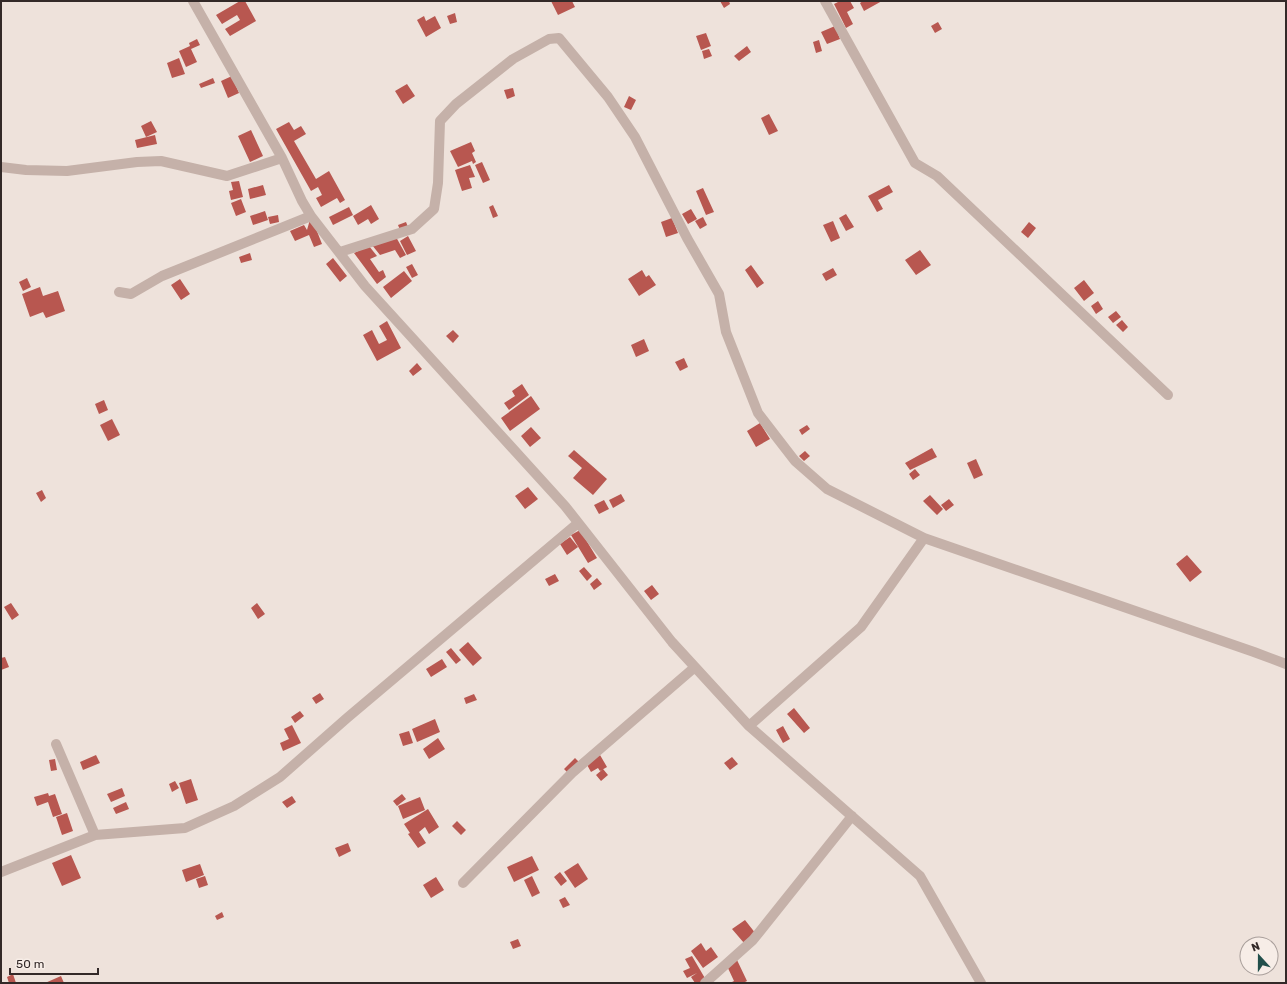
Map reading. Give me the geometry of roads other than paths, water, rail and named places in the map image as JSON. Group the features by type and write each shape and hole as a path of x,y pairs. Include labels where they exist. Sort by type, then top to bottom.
{"street":[{"path":"193,1 282,158 302,201 311,216 365,286 560,500 672,642 749,726 920,876 981,983"},
{"path":"825,1 915,163 937,176 1168,395"},
{"path":"340,252 412,229 434,209 438,183 440,121 456,104 513,59 549,39 559,38 608,97 635,137 687,238 719,294 726,332 758,414 795,461 827,489 924,538 1286,664"},
{"path":"1,167 26,170 67,171 137,162 161,161 227,176 282,158"},
{"path":"119,292 131,294 162,276 311,216"},
{"path":"1,872 95,835 185,828 234,806 280,777 347,718 578,523"},
{"path":"749,726 861,627 924,538"},
{"path":"463,883 572,773 695,667"},
{"path":"56,744 95,835"},
{"path":"705,983 753,940 852,816"}]}
